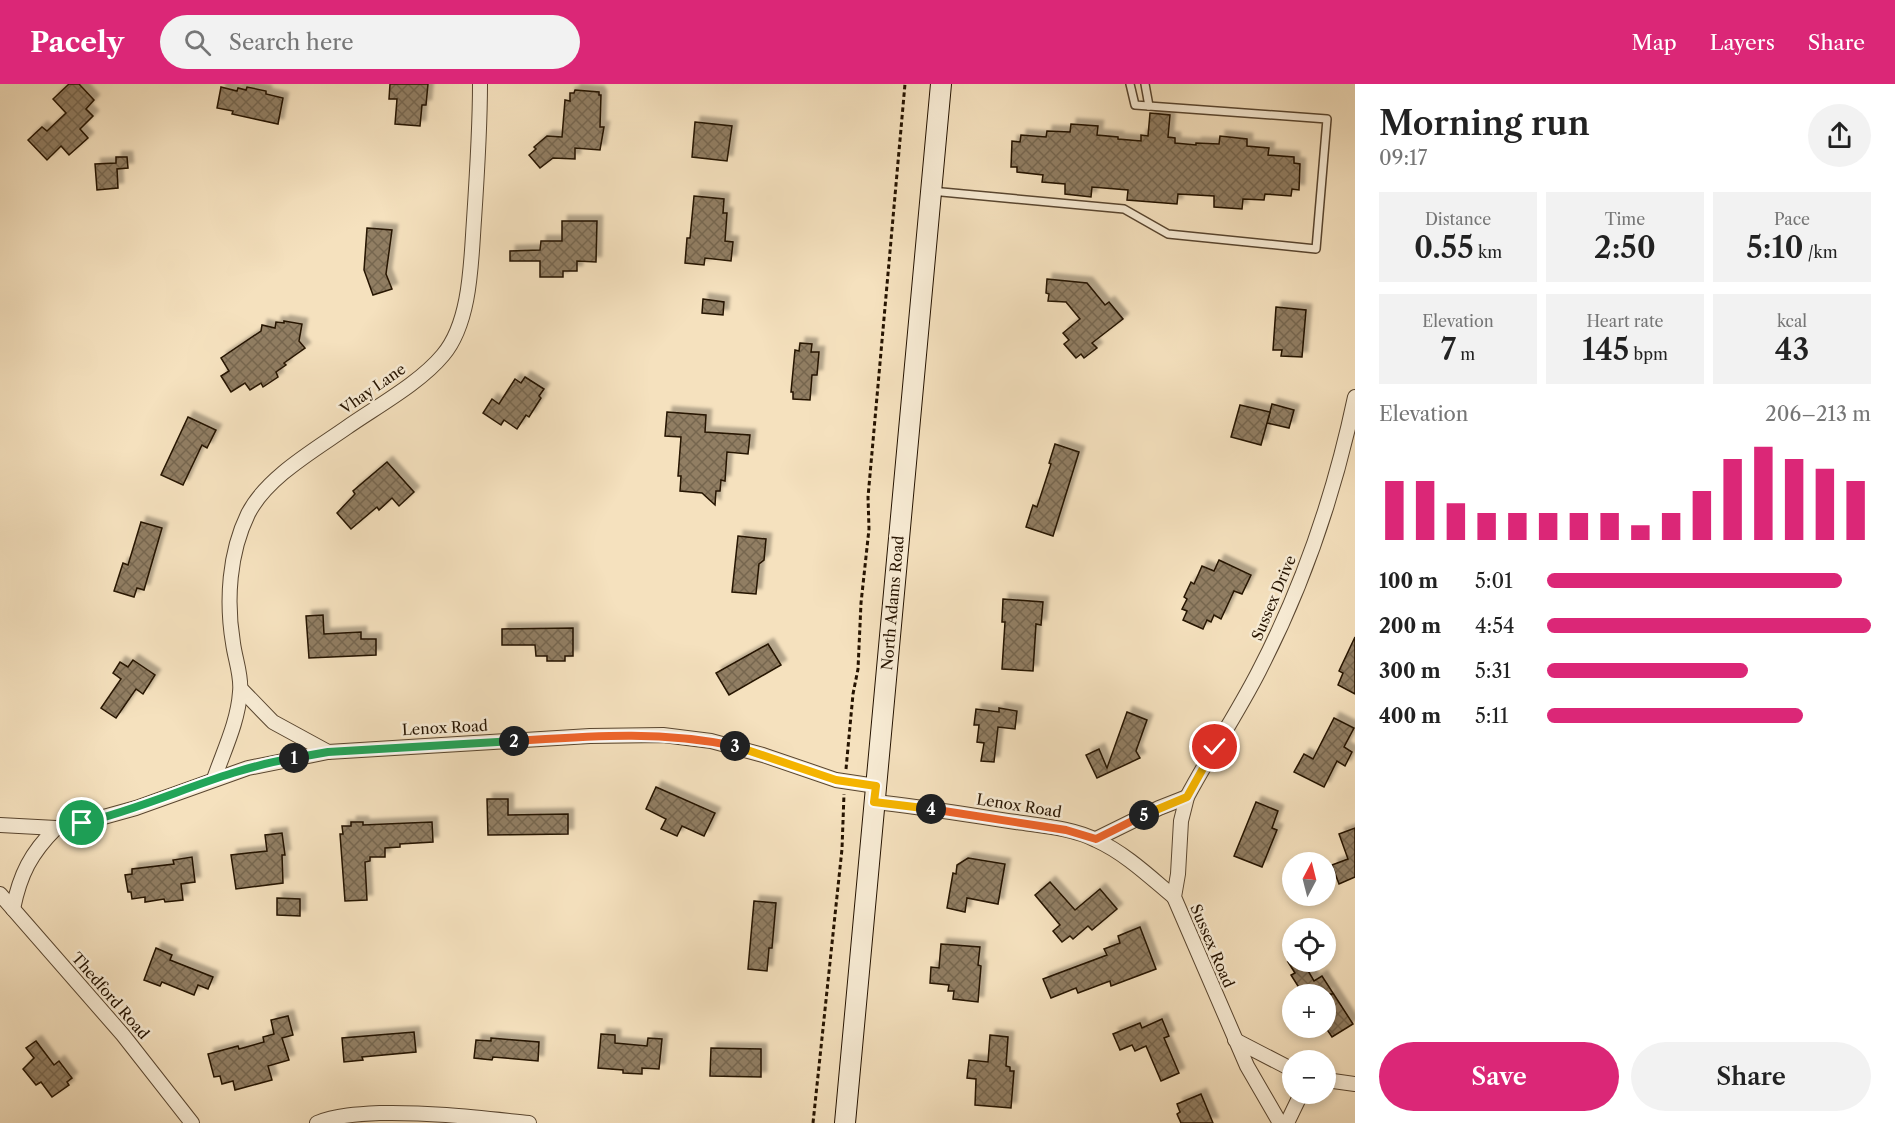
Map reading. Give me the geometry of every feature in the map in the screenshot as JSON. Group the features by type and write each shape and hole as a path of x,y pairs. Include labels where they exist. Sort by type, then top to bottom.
{"street":[{"name":"Vhay Lane","path":"214,778 238,713 241,689 229,604 234,558 240,533 248,514 257,499 292,467 432,367 451,345 456,333 464,305 471,254 480,84"},
{"name":"North Adams Road","path":"845,1123 941,84"},
{"name":"Sussex Drive","path":"1187,797 1259,671 1304,571 1326,512 1355,397"},
{"path":"241,689 273,722 328,752"},
{"name":"Lenox Road","path":"0,825 56,828 109,817 214,778 284,759 328,752 590,736 663,735 693,738 736,747 875,794 1066,830 1096,839 1147,874 1173,897"},
{"path":"1096,839 1187,797"},
{"name":"Sussex Road","path":"1187,797 1181,820 1178,874 1173,897 1234,1040 1280,1123"},
{"path":"13,909 17,890 28,863 56,828"},
{"name":"Thedford Road","path":"0,894 123,1035 192,1123"},
{"path":"1234,1040 1282,1064"},
{"path":"1336,1081 1355,1084"},
{"path":"1287,1123 1296,1104"},
{"path":"317,1123 344,1116 395,1113 453,1115 530,1123"}],"lane":[{"path":"931,191 1124,209 1168,234 1316,249 1327,119 1135,105 1130,84"},
{"path":"1145,84 1149,106"}],"path":[{"path":"846,770 853,694 858,669 861,603 869,529 868,497 904,84"},
{"path":"813,1123 842,849 844,794"}],"building":[{"path":"69,84 79,84 94,100 86,109 93,116 80,129 88,138 69,155 61,146 47,160 28,140 42,127 47,131 66,113 53,99"},
{"path":"390,84 428,84 426,105 422,105 420,126 395,124 397,99 389,99"},
{"path":"221,87 237,91 238,88 246,90 247,87 283,98 278,124 232,114 233,111 217,108"},
{"path":"575,90 599,92 601,95 600,127 604,127 600,150 575,148 575,159 553,158 540,168 529,155 536,149 534,147 547,136 562,137 565,100 570,101 570,93 574,93"},
{"path":"1150,113 1170,115 1168,137 1175,138 1175,143 1219,144 1220,136 1247,139 1247,146 1269,148 1268,155 1294,157 1294,163 1300,164 1299,190 1292,189 1291,196 1265,194 1264,200 1243,199 1242,209 1214,207 1214,196 1178,194 1177,204 1127,200 1128,190 1092,187 1091,197 1065,194 1065,184 1042,182 1043,175 1017,172 1017,167 1011,167 1012,141 1020,142 1021,135 1046,137 1047,131 1070,132 1071,124 1098,126 1097,135 1141,141 1141,135 1148,136"},
{"path":"695,122 732,126 727,161 692,157"},
{"path":"116,157 127,157 128,168 117,169 118,188 97,190 95,164 116,163"},
{"path":"694,196 724,199 723,213 727,213 725,241 733,242 731,261 705,258 704,265 685,263"},
{"path":"562,221 597,221 596,262 577,261 577,271 563,271 563,277 540,277 540,261 510,261 510,251 540,250 541,241 562,241"},
{"path":"367,228 392,230 386,274 392,289 373,295 364,270"},
{"path":"1047,279 1087,283 1105,305 1109,302 1123,319 1092,343 1097,348 1084,358 1081,354 1076,358 1064,344 1069,340 1063,333 1080,319 1066,302 1048,301"},
{"path":"703,299 724,302 723,315 702,313"},
{"path":"1276,307 1306,310 1302,357 1281,356 1282,350 1273,350"},
{"path":"284,321 302,324 299,341 305,348 284,363 286,365 276,372 278,377 263,387 261,383 250,390 245,383 231,392 221,376 229,371 221,358 261,331 262,325 275,328 276,322 284,323"},
{"path":"800,343 812,344 811,352 819,352 817,375 812,375 810,400 793,399 793,392 791,392 795,350 799,351"},
{"path":"525,377 544,389 529,417 526,415 517,429 504,420 501,425 483,413 492,399 499,404 515,379 521,383"},
{"path":"1272,404 1294,410 1289,428 1267,423"},
{"path":"1240,405 1270,412 1261,445 1231,437"},
{"path":"667,412 706,415 705,432 750,435 748,454 727,452 725,481 721,480 720,491 716,491 715,505 702,493 680,491 681,476 678,476 681,437 665,436"},
{"path":"188,417 216,430 207,448 202,445 183,485 161,475"},
{"path":"1055,444 1079,452 1053,536 1026,527 1033,505 1037,507"},
{"path":"387,462 414,492 399,506 392,498 379,510 377,507 351,529 337,513 355,494 353,491"},
{"path":"141,522 162,528 144,590 137,588 134,597 114,591 123,563 128,565"},
{"path":"738,536 766,539 764,560 759,564 756,594 732,592"},
{"path":"1219,560 1251,575 1242,594 1234,591 1221,619 1214,615 1211,622 1207,620 1203,629 1183,620 1187,611 1182,609 1187,599 1184,597 1191,582 1194,584 1202,566 1214,571"},
{"path":"1003,599 1043,602 1041,625 1036,624 1033,671 1002,669 1005,622 1002,622"},
{"path":"323,615 324,634 361,632 361,639 376,639 376,655 309,658 306,616"},
{"path":"573,628 573,656 565,656 565,661 547,661 547,656 536,656 535,645 502,645 502,629"},
{"path":"1355,637 1355,694 1338,685 1343,673 1339,671"},
{"path":"768,644 781,665 729,695 716,673"},
{"path":"133,660 155,675 143,694 136,689 116,718 101,708 121,679 113,673 120,662 128,667"},
{"path":"999,708 1017,711 1015,729 998,727 994,762 981,761 984,743 977,742 979,725 974,725 976,709 999,712"},
{"path":"1127,712 1147,720 1136,751 1140,758 1097,778 1086,755 1099,749 1107,768"},
{"path":"1334,718 1354,728 1344,747 1352,752 1345,766 1337,761 1324,787 1294,772 1304,754 1313,759"},
{"path":"656,787 715,813 704,836 682,826 677,836 661,829 666,819 646,809"},
{"path":"487,799 508,799 508,815 568,814 568,834 488,835"},
{"path":"1256,802 1278,811 1272,828 1277,830 1262,867 1234,856"},
{"path":"351,822 363,822 363,825 432,822 433,842 400,844 400,847 385,848 385,857 370,857 370,861 365,862 367,900 345,901 340,834 343,834 342,826 351,826"},
{"path":"1355,828 1355,877 1339,884 1336,864 1348,859 1339,834"},
{"path":"282,833 285,855 282,855 283,883 236,889 231,855 267,851 265,835"},
{"path":"192,857 195,882 181,884 183,900 165,902 164,899 145,902 145,897 132,899 131,892 128,892 125,875 132,874 132,869 174,864 173,860"},
{"path":"968,858 1005,864 998,904 967,898 965,912 947,908 953,873 956,874 957,865"},
{"path":"1050,882 1075,910 1100,889 1117,909 1092,930 1088,926 1073,939 1070,936 1062,942 1053,931 1060,925 1035,895"},
{"path":"277,898 300,899 300,916 277,915"},
{"path":"754,901 776,903 772,948 769,948 767,971 748,969"},
{"path":"1140,927 1156,969 1111,986 1110,981 1078,993 1076,988 1051,998 1043,979 1107,955 1104,949 1120,943 1118,936"},
{"path":"941,944 980,947 978,1002 953,999 954,991 948,991 949,985 930,983 931,967 939,968"},
{"path":"156,948 172,955 170,960 213,977 208,989 198,985 194,995 162,982 160,986 144,980"},
{"path":"1309,972 1314,981 1322,976 1327,984 1297,984 1291,975"},
{"path":"1336,998 1353,1024 1336,1035"},
{"path":"288,1016 293,1035 282,1038 289,1060 268,1066 272,1080 235,1090 233,1081 222,1084 220,1076 214,1077 208,1054 264,1042 263,1037 274,1034 271,1020"},
{"path":"1162,1019 1169,1036 1164,1038 1179,1073 1161,1081 1146,1046 1135,1051 1132,1045 1120,1050 1113,1034 1140,1023 1142,1028"},
{"path":"414,1032 416,1052 362,1057 363,1060 344,1062 342,1038"},
{"path":"601,1034 615,1035 615,1043 647,1046 648,1038 662,1039 659,1069 642,1068 642,1074 598,1068"},
{"path":"990,1035 1008,1037 1006,1066 1010,1067 1010,1071 1014,1071 1011,1108 975,1105 976,1079 967,1078 969,1060 988,1062"},
{"path":"491,1038 539,1042 538,1061 493,1057 492,1060 474,1058 476,1040 491,1041"},
{"path":"36,1041 54,1065 59,1061 72,1078 67,1082 69,1085 52,1097 41,1082 36,1085 23,1069 34,1058 26,1048"},
{"path":"711,1048 761,1049 761,1077 710,1076"},
{"path":"1201,1094 1213,1123 1181,1123 1177,1114 1180,1112 1177,1104"}],"route":[{"path":"82,823 109,817 214,778 248,768 328,752 590,736 663,735 711,741 763,755 836,780 876,786 874,802 1030,824 1066,830 1096,839 1187,797 1215,747"}]}
